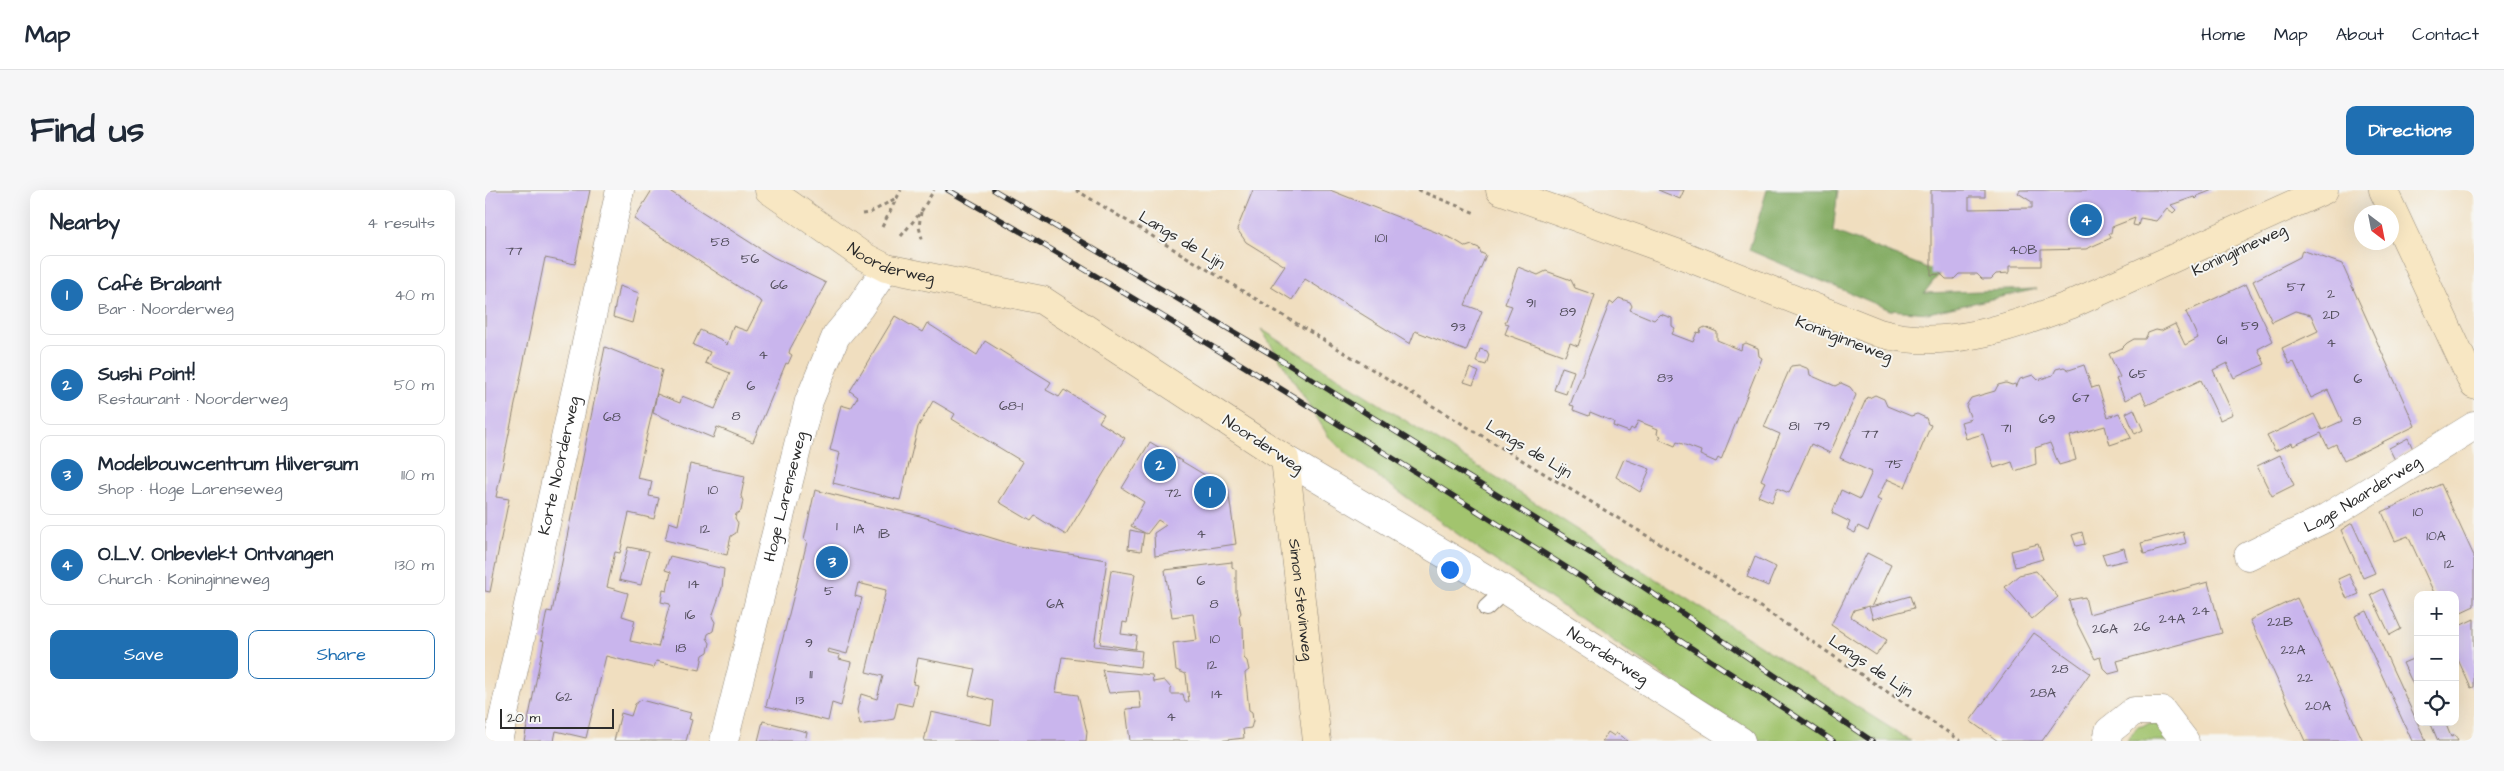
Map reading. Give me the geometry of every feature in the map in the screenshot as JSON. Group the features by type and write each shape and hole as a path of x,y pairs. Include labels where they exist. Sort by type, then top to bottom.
{"street":[{"name":"Korte Noorderweg","path":"498,741 620,190"},
{"name":"Noorderweg","path":"769,190 874,262 1042,300 1496,599 1741,741"},
{"name":"Koninginneweg","path":"1500,190 1682,255 1879,333 1909,340 1932,341 1983,333 2030,320 2070,305 2324,190"},
{"path":"2383,190 2474,385"},
{"name":"Hoge Larenseweg","path":"724,741 809,401 836,336 860,307 874,262"},
{"name":"Lage Naarderweg","path":"2248,556 2324,519 2474,426"},
{"name":"Simon Stevinweg","path":"1285,459 1317,741"},
{"path":"2107,741 2109,731 2134,711 2162,711 2185,741"}],"path":[{"path":"874,262 890,215 901,190"},
{"path":"874,262 893,248 921,212 934,190"},
{"name":"Langs de Lijn","path":"1076,190 1715,577 1961,741"},
{"path":"1418,190 1482,216"}],"green space":[{"path":"1767,190 1838,190 1833,231 1940,273 1924,293 2037,289 1928,313 1890,310 1749,250"},
{"path":"1261,329 1911,741 1760,741 1484,553 1352,458 1329,437"},
{"path":"2156,723 2169,741 2127,741 2137,727"}],"building":[{"path":"485,190 590,190 575,264 545,258 496,497 509,499 490,592 485,591"},
{"path":"652,190 668,190 773,257 826,283 790,349 789,353 792,355 788,364 786,363 753,442 717,427 713,438 653,413 657,394 680,403 682,396 715,409 730,373 705,363 710,352 693,345 700,330 722,340 727,345 733,326 747,331 762,302 634,219"},
{"path":"1253,190 1330,190 1453,239 1466,247 1472,245 1479,248 1481,253 1486,255 1465,305 1482,311 1466,351 1415,331 1410,344 1305,279 1292,300 1271,287 1285,266 1246,242 1237,229"},
{"path":"1658,190 1684,190 1680,199"},
{"path":"1931,190 1985,190 1985,197 1969,197 1969,209 2032,208 2032,202 2018,193 2020,190 2213,190 2197,196 2196,199 2194,197 2171,205 2176,210 2173,213 2167,208 2156,221 2140,218 2138,226 2133,225 2135,218 2112,227 2111,233 2109,233 2111,238 2086,249 2041,250 2041,266 2009,266 2009,273 1996,274 1991,279 1982,279 1977,274 1959,274 1954,279 1946,279 1941,274 1931,275"},
{"path":"2302,250 2342,264 2415,426 2344,461 2336,444 2328,448 2321,433 2293,446 2292,443 2275,451 2267,436 2314,414 2322,430 2342,421 2328,390 2311,398 2294,362 2289,364 2282,348 2318,331 2311,315 2295,311 2272,322 2253,281 2300,257"},
{"path":"1518,267 1538,275 1546,271 1571,280 1575,288 1595,295 1578,346 1570,343 1565,356 1505,334 1509,324 1505,323 1512,306 1505,304"},
{"path":"2246,284 2273,341 2258,349 2265,364 2234,378 2227,363 2213,370 2233,414 2220,420 2201,380 2147,405 2141,392 2125,400 2116,379 2120,377 2109,354 2122,348 2134,339 2145,339 2148,333 2156,330 2161,331 2175,324 2185,345 2198,338 2186,312"},
{"path":"619,286 639,293 632,323 613,317"},
{"path":"1619,298 1630,302 1632,306 1630,310 1654,320 1660,314 1672,318 1672,326 1675,328 1672,334 1693,342 1697,332 1700,333 1701,329 1705,327 1717,332 1717,340 1741,350 1742,345 1746,343 1758,348 1759,356 1762,358 1721,460 1718,458 1716,462 1700,455 1701,451 1677,442 1675,446 1659,439 1661,436 1657,434 1658,429 1638,421 1634,430 1631,428 1629,432 1613,426 1614,422 1590,412 1589,416 1573,410 1574,406 1570,405 1610,302 1613,304"},
{"path":"895,316 922,332 927,323 977,355 985,341 1051,382 1046,390 1059,397 1064,390 1104,414 1099,422 1125,438 1066,535 1035,516 1031,521 999,502 1023,462 952,419 955,414 933,401 918,427 900,500 833,483 840,453 830,450 841,405 851,408 858,397 850,391"},
{"path":"605,347 662,370 637,478 652,481 649,496 659,498 654,519 629,513 620,553 615,552 607,587 628,593 622,616 635,620 630,641 658,647 670,604 661,602 663,590 667,591 671,572 665,570 670,556 724,569 722,588 712,617 715,622 713,631 708,634 707,638 710,643 708,652 703,655 700,670 656,661 654,668 606,656 586,738 556,731 554,741 524,741 544,641 541,640 547,611 552,612"},
{"path":"1480,349 1487,351 1489,355 1486,365 1476,362"},
{"path":"1799,365 1809,369 1810,375 1835,386 1841,383 1850,387 1856,395 1830,453 1811,444 1789,493 1777,488 1772,502 1758,496 1765,482 1761,480 1780,434 1764,427 1791,366"},
{"path":"2084,365 2092,388 2098,386 2108,417 2119,413 2131,438 2110,445 2105,426 2070,436 2076,460 2059,465 2050,443 2035,448 2036,464 2015,471 2012,462 1994,468 1983,434 1966,439 1961,422 1971,419 1966,406 1971,398 1995,391 1998,385 2006,383 2015,384 2016,387 2020,379 2033,375 2038,380 2053,375 2056,369 2064,367 2069,370"},
{"path":"1562,367 1574,371 1566,394 1554,390"},
{"path":"1470,368 1479,372 1473,385 1464,382"},
{"path":"1875,395 1884,399 1887,406 1911,416 1917,414 1926,418 1928,424 1931,425 1905,487 1887,479 1877,499 1881,501 1868,531 1858,526 1855,533 1847,529 1850,522 1832,513 1841,490 1860,499 1872,472 1840,458 1867,397"},
{"path":"2134,409 2143,430 2135,434 2126,413"},
{"path":"2408,438 2413,449 2395,460 2389,448"},
{"path":"1150,442 1228,489 1236,544 1155,556 1154,533 1166,525 1158,520 1147,534 1131,526 1144,502 1122,488"},
{"path":"2280,455 2294,485 2272,496 2257,466"},
{"path":"1624,459 1650,469 1640,492 1616,477"},
{"path":"690,464 745,476 741,496 743,501 741,511 736,514 735,518 738,523 736,533 731,536 727,555 665,540 669,522 678,525"},
{"path":"2441,484 2474,556 2474,606 2459,613 2459,591 2433,591 2408,536 2395,541 2382,512"},
{"path":"815,490 920,516 1018,546 1107,560 1094,646 1142,651 1140,667 1062,657 1056,692 1078,695 1087,732 1086,741 924,741 931,712 991,725 994,701 969,695 975,669 918,658 913,684 917,685 912,706 898,703 894,719 860,725 857,710 861,694 877,699 883,676 866,672 886,590 858,583 855,596 862,598 847,654 828,649 827,652 840,655 839,659 851,662 841,706 832,703 828,721 766,706 807,542 804,540"},
{"path":"2352,523 2375,573 2363,578 2341,530"},
{"path":"1130,530 1144,533 1141,551 1128,549"},
{"path":"2082,532 2085,544 2076,546 2072,535"},
{"path":"2183,532 2186,543 2144,554 2141,543"},
{"path":"2038,544 2043,559 2015,567 2011,551"},
{"path":"628,547 649,551 641,585 619,580"},
{"path":"2124,548 2127,560 2106,565 2102,554"},
{"path":"1867,553 1891,565 1871,607 1910,596 1914,608 1873,619 1869,606 1854,610 1851,617 1887,640 1876,655 1831,625"},
{"path":"1755,557 1776,567 1768,586 1747,577"},
{"path":"1232,562 1232,567 1236,570 1236,592 1241,613 1239,616 1240,624 1243,627 1244,658 1247,661 1249,670 1245,673 1249,710 1252,712 1253,721 1251,728 1243,729 1244,738 1218,741 1130,741 1126,709 1141,708 1139,691 1109,693 1102,670 1152,675 1153,682 1164,680 1171,688 1171,694 1183,694 1185,702 1189,702 1186,674 1176,670 1173,643 1197,640 1193,614 1172,617 1165,570"},
{"path":"1111,570 1135,574 1127,623 1123,622 1121,634 1137,636 1135,649 1100,644"},
{"path":"2036,571 2058,597 2032,619 2005,587 2019,575"},
{"path":"2349,574 2359,594 2347,599 2338,579"},
{"path":"2208,582 2222,633 2117,661 2120,671 2109,674 2103,668 2100,657 2095,659 2073,615 2069,600 2085,597 2089,614"},
{"path":"2383,589 2401,629 2390,635 2371,595"},
{"path":"2297,598 2363,741 2305,741 2250,620"},
{"path":"2367,611 2414,715 2414,726 2419,726 2426,741 2412,741 2355,616"},
{"path":"2474,619 2474,687 2471,688 2459,662 2459,626"},
{"path":"2034,633 2090,673 2042,741 1998,741 1970,721"},
{"path":"2414,658 2414,686 2403,663"},
{"path":"641,700 691,713 689,719 692,720 686,741 614,741 621,713 631,716 635,704"},
{"path":"763,721 807,732 805,741 758,741"},
{"path":"2432,726 2447,726 2451,737 2455,735 2458,741 2438,741"},
{"path":"1608,732 1614,736 1616,733 1628,741 1602,741"}],"railway":[{"path":"948,190 1134,299 1382,451 1641,615 1833,741"},
{"path":"994,190 1281,360 1627,576 1872,741"}],"place":[{"name":"O.L.V. Onbevlekt Ontvangen","path":"2086,220"},
{"name":"Sushi Point!","path":"1160,465"},
{"name":"Café Brabant","path":"1210,492"},
{"name":"Modelbouwcentrum Hilversum","path":"832,562"}]}
